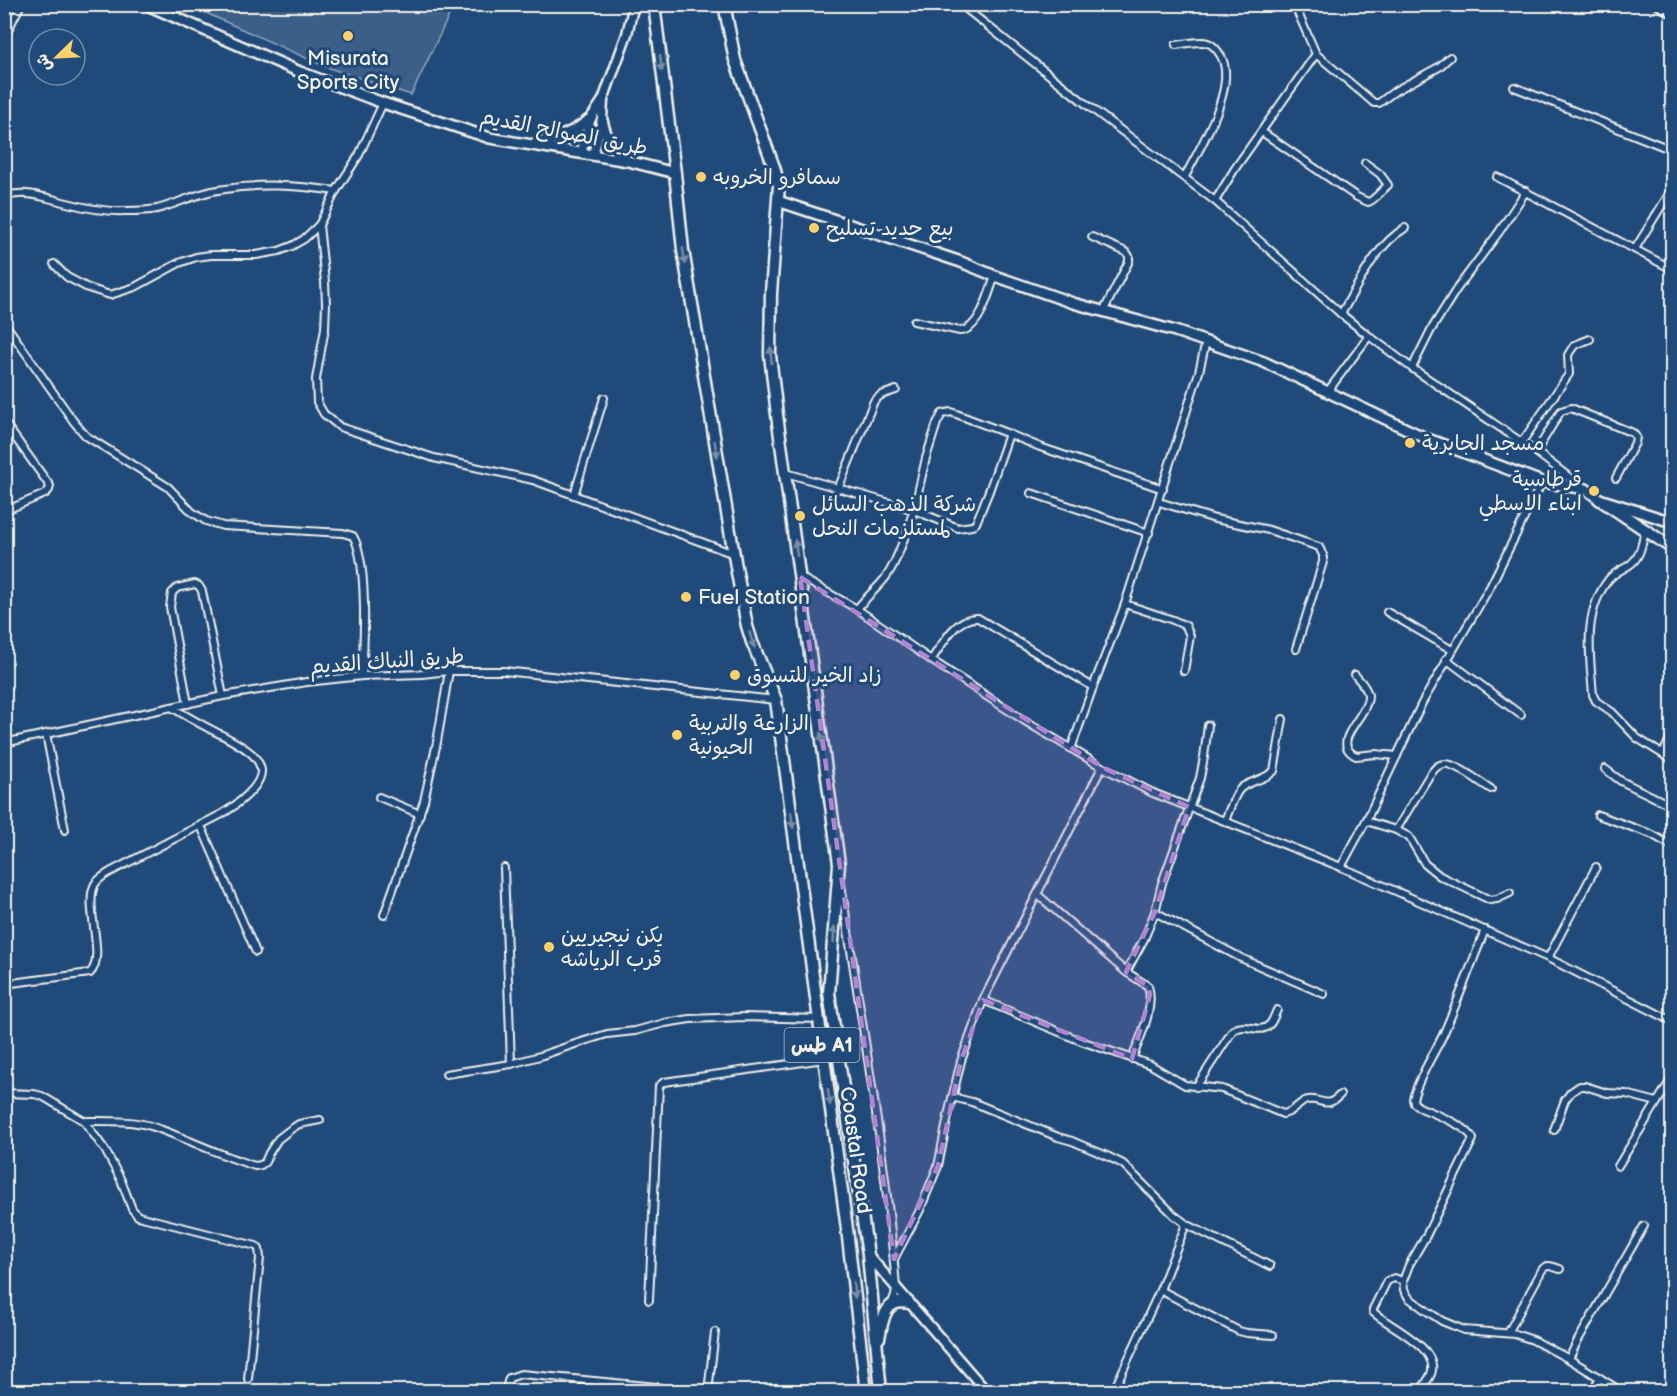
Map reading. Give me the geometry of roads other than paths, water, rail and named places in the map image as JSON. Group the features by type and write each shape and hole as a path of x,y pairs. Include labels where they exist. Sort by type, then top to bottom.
{"main road":[{"name":"طريق الصوالح القديم","path":"146,4 300,72 383,103 490,138 628,161 675,173"},
{"name":"Coastal Road","path":"654,4 683,250 734,554 747,626 776,700 866,1392"},
{"name":"Coastal Road","path":"724,4 735,60 777,177 778,201 771,293 770,356 839,864 829,993 868,1255 881,1392"},
{"path":"528,145 571,133 591,118"},
{"path":"602,120 613,148 628,161"},
{"path":"778,201 917,246 995,276 1103,312 1175,331 1264,362 1428,439 1542,482 1586,489 1672,548"},
{"path":"1599,499 1672,522"},
{"path":"877,1344 886,1311 897,1302 909,1303"}],"street":[{"path":"4,38 21,4"},
{"path":"592,155 602,120 603,100 627,34 634,4"},
{"path":"1294,4 1316,54 1374,103 1379,103 1395,91 1416,81 1439,67 1450,57"},
{"path":"1658,4 1672,12"},
{"path":"961,5 1091,108 1215,201 1341,314 1369,336 1586,489"},
{"path":"1176,45 1195,42 1209,43 1218,51 1224,62 1225,75 1224,92 1213,121 1185,177"},
{"path":"1215,201 1236,167 1316,54"},
{"path":"1514,87 1672,150"},
{"path":"581,153 591,118 603,100"},
{"path":"54,264 67,277 88,288 110,295 135,287 179,263 196,257 242,256 279,251 292,246 304,239 319,225 336,191 359,155 383,103"},
{"path":"1262,132 1357,197 1368,202 1372,201 1388,185 1380,174 1365,164"},
{"path":"1497,177 1672,269"},
{"path":"4,197 15,194 38,195 96,209 125,212 157,209 216,190 254,185 299,186 336,191"},
{"path":"1635,249 1672,189"},
{"path":"1412,368 1431,330 1456,291 1500,232 1526,191"},
{"path":"319,225 325,282 326,328 316,379 318,402 324,414 340,427 434,458 533,480 734,554"},
{"path":"1341,314 1380,249 1392,236 1405,228"},
{"path":"1092,237 1130,256 1103,312"},
{"path":"914,321 966,331 976,322 995,276"},
{"path":"4,322 86,436 168,487 192,512 206,521 223,526 343,533 353,536 359,549 362,575 362,676"},
{"path":"1328,391 1369,336"},
{"path":"1522,442 1569,374 1570,350 1575,345 1590,339"},
{"path":"1071,749 1149,533 1199,372 1206,341"},
{"path":"838,489 874,401 881,395 896,390"},
{"path":"574,495 604,398"},
{"path":"1536,452 1561,411 1571,408 1581,411 1633,433 1636,437 1616,478"},
{"path":"857,609 885,579 891,568 914,510 926,458 942,414 951,412 1040,447 1163,489"},
{"path":"4,422 50,486 45,494 4,511"},
{"path":"786,473 914,510 958,528 972,526 976,523 989,491 1009,434"},
{"path":"1341,867 1366,821 1422,703 1490,587 1542,482"},
{"path":"1031,493 1149,533"},
{"path":"1159,502 1215,519 1269,530 1318,547 1323,555 1323,562 1296,649"},
{"path":"1646,530 1639,555 1610,578 1592,614 1589,644 1593,695 1596,701 1612,712 1637,738 1672,760"},
{"path":"800,578 857,609 931,660 1071,749 1153,793 1341,867 1485,930 1548,958 1672,1021"},
{"path":"188,704 170,607 172,593 177,588 195,584 200,586 223,696"},
{"path":"1125,604 1186,626 1190,636 1184,671"},
{"path":"1387,612 1452,650"},
{"path":"931,660 958,624 978,618 1092,687"},
{"path":"1446,659 1521,715"},
{"path":"384,915 424,801 449,671"},
{"name":"طريق النباك القديم","path":"4,742 223,696 307,682 449,671 504,671 776,700"},
{"path":"1354,675 1366,688 1368,698 1345,742 1347,750 1356,756 1375,754 1397,756"},
{"path":"4,984 90,973 95,966 96,946 91,896 96,882 110,872 201,826 236,805 258,782 261,772 259,762 253,755 230,739 171,707"},
{"path":"1225,820 1242,787 1263,779 1274,771 1283,719"},
{"path":"1126,972 1144,939 1155,912 1162,883 1200,778 1208,725"},
{"path":"46,734 65,830"},
{"path":"1663,754 1672,734"},
{"path":"1396,830 1429,776 1441,764 1449,764 1491,789"},
{"path":"894,1258 919,1212 938,1166 961,1061 983,1000 1102,767"},
{"path":"1605,769 1621,781 1672,806"},
{"path":"379,797 420,814"},
{"path":"1598,815 1651,834 1672,846"},
{"path":"1366,821 1396,830 1409,837 1425,864 1440,876 1490,900 1510,892"},
{"path":"201,826 256,952"},
{"path":"839,864 890,1215 896,1288 891,1306"},
{"path":"1548,958 1596,867"},
{"path":"504,868 511,1064"},
{"path":"1038,895 1126,972 1148,986 1150,1007 1132,1059"},
{"path":"1155,912 1241,958 1324,994"},
{"path":"1485,930 1450,1019 1413,1099 1419,1107 1464,1129 1473,1139 1431,1228 1409,1265 1403,1281 1404,1290 1408,1298 1442,1321 1464,1330 1515,1334 1533,1340 1622,1392"},
{"path":"983,1000 1081,1041 1152,1065 1185,1085 1222,1089 1283,1114 1294,1110 1305,1100 1329,1103 1340,1095"},
{"path":"1196,1087 1233,1030 1239,1026 1262,1029 1270,1025 1277,1010"},
{"path":"446,1074 511,1064 607,1034 635,1031 690,1019 745,1017 819,1019"},
{"path":"649,1300 659,1086 664,1082 824,1059"},
{"path":"1617,1166 1672,1078"},
{"path":"1554,1130 1565,1100 1580,1086 1657,1102"},
{"path":"4,1094 42,1096 84,1121 105,1150 121,1180 132,1209 138,1216 256,1246 259,1249 248,1379"},
{"path":"952,1097 972,1102 1072,1141 1123,1164 1186,1224 1270,1266"},
{"path":"84,1121 120,1122 154,1127 255,1166 265,1162 278,1139 291,1129 299,1124 320,1120"},
{"path":"1113,1392 1160,1290 1186,1224"},
{"path":"1569,1359 1644,1226"},
{"path":"868,1255 987,1392"},
{"path":"1508,1334 1542,1270 1550,1265 1560,1269"},
{"path":"1403,1281 1394,1278 1387,1281 1373,1312 1408,1335 1429,1356 1431,1375 1421,1390"},
{"path":"1160,1290 1239,1331 1273,1335"},
{"path":"708,1392 715,1332"},
{"path":"505,1392 509,1378 520,1374 657,1387 677,1392"},
{"path":"1591,1392 1600,1378"}],"place":[{"name":"Misurata Sports City","path":"348,36"},
{"name":"سمافرو الخروبه","path":"701,177"},
{"name":"بيع حديد تسليح","path":"814,228"},
{"name":"مسجد الجابرية","path":"1410,443"},
{"name":"قرطاسية ابناء الاسطي","path":"1594,491"},
{"name":"شركة الذهب السائل لمستلزمات النحل","path":"800,516"},
{"name":"Fuel Station","path":"686,597"},
{"name":"زاد الخير للتسوق","path":"735,675"},
{"name":"الزارعة والتربية الحيونية","path":"677,735"},
{"name":"يكن نيجيريين قرب الرياشه","path":"549,947"}]}
